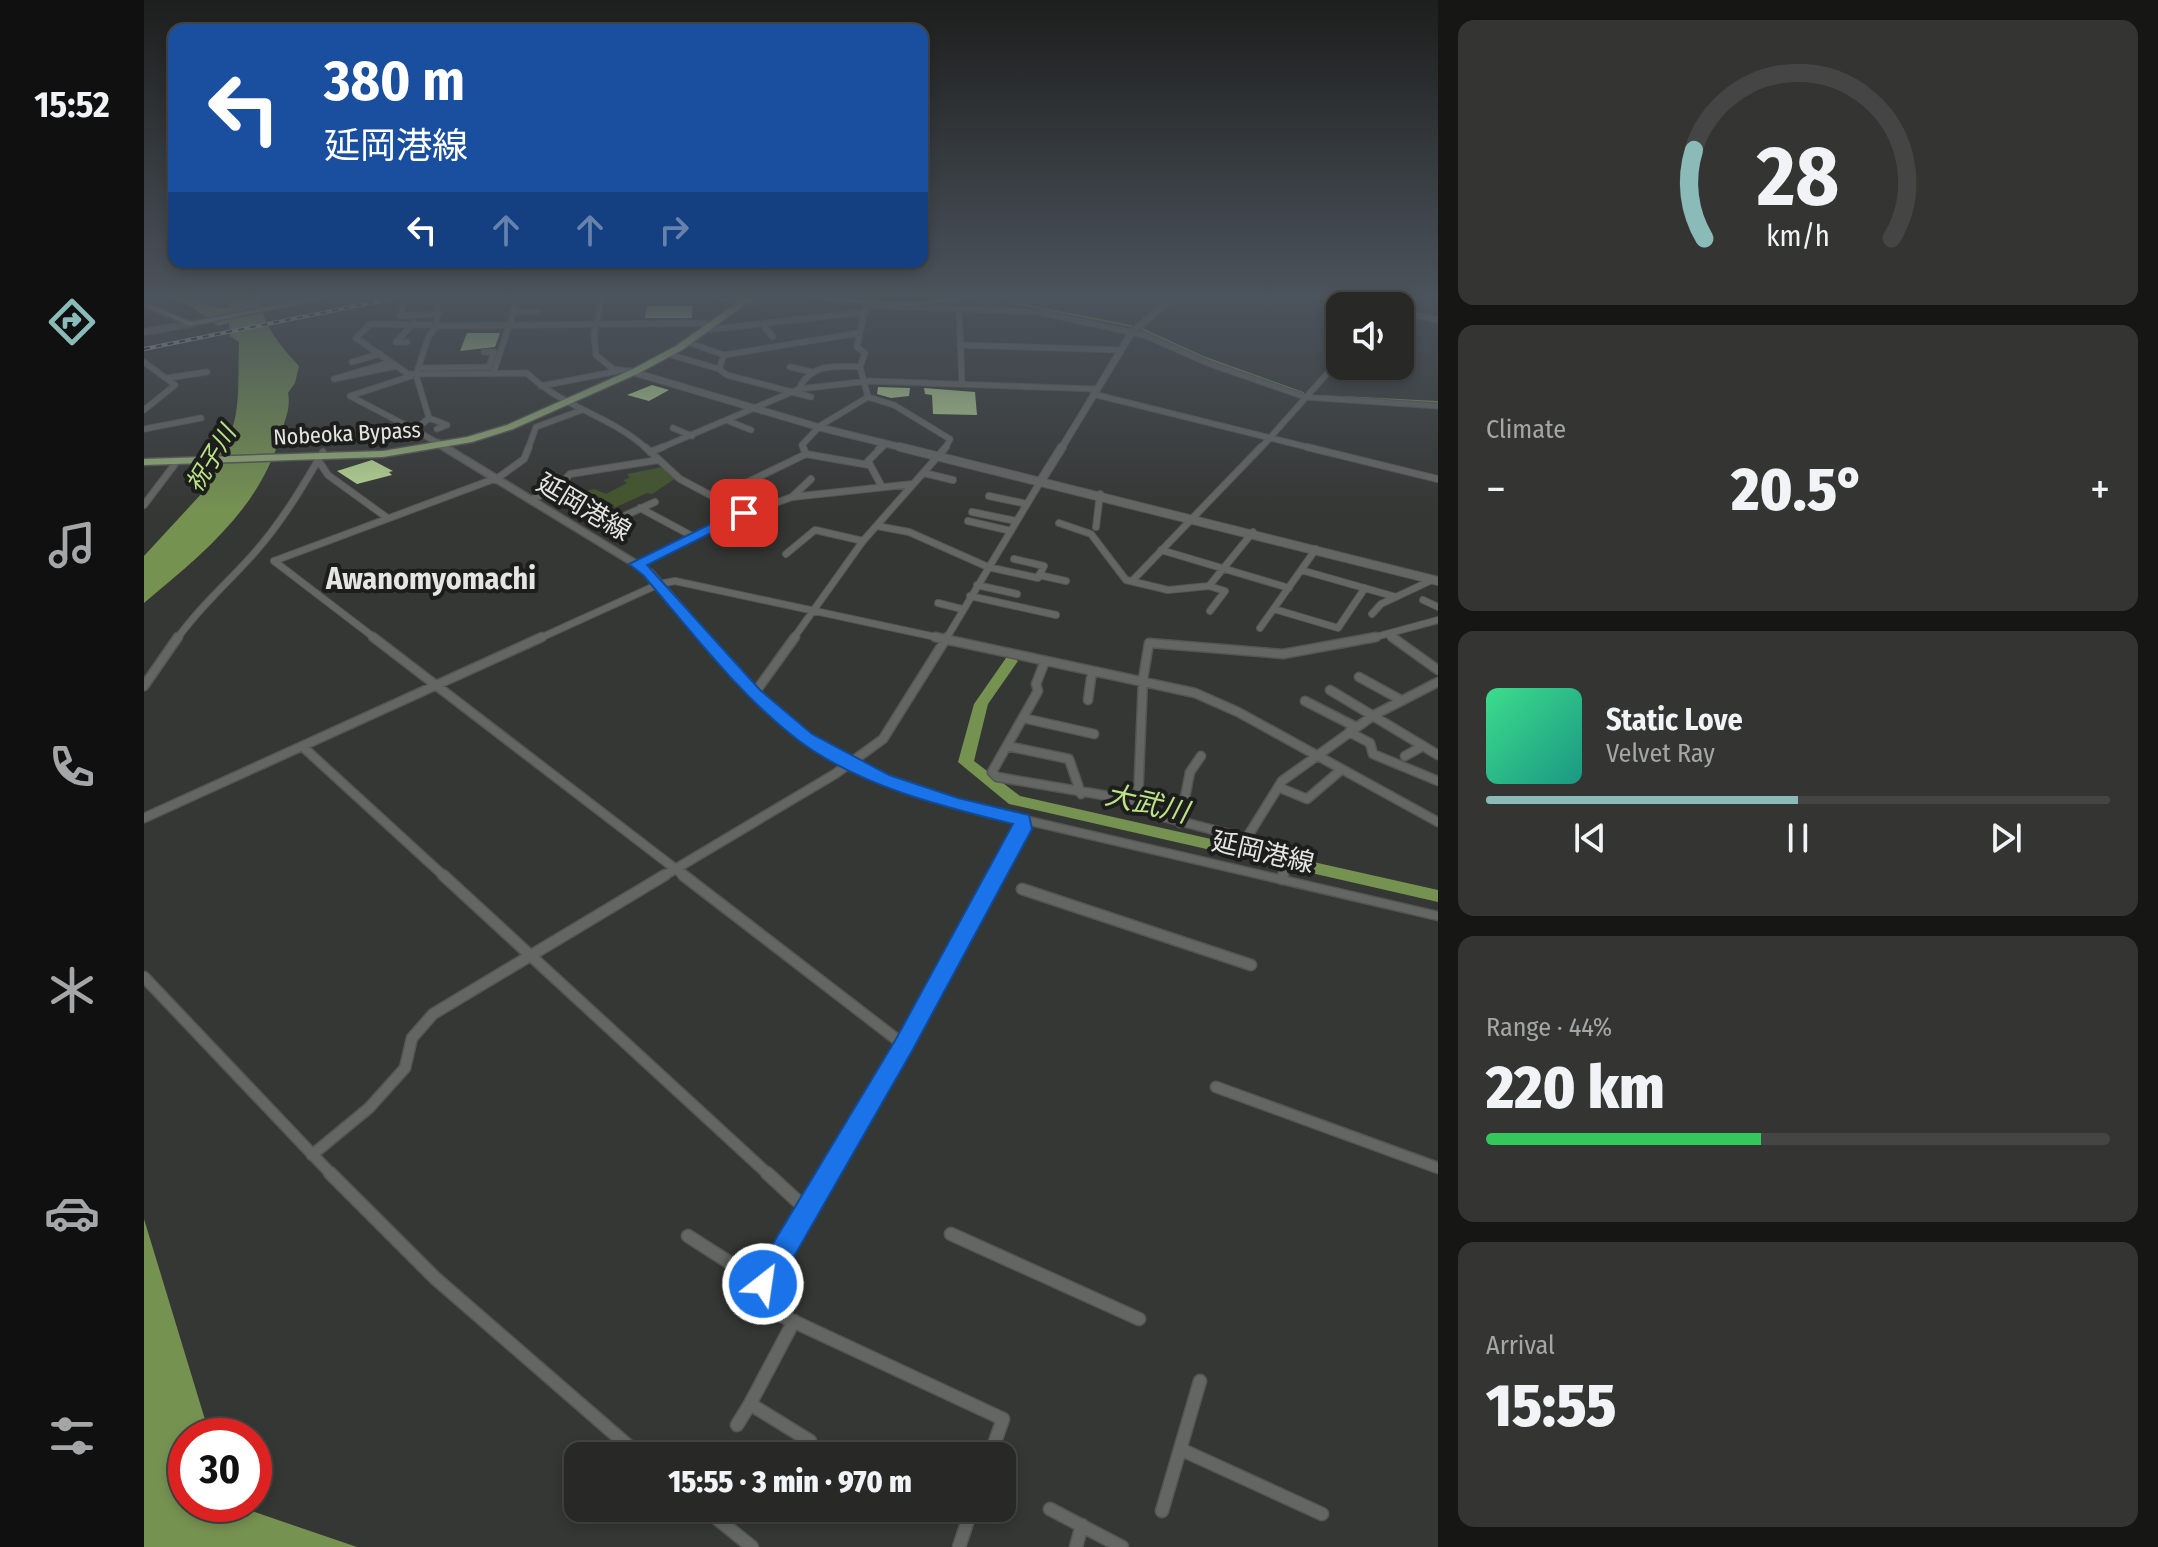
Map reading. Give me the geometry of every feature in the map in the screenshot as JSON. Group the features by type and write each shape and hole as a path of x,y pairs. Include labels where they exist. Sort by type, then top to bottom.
{"highway":[{"name":"Nobeoka Bypass","path":"628,371 635,367"},
{"name":"Nobeoka Bypass","path":"144,460 383,454 439,444 510,427 637,367"}],"main road":[{"name":"延岡港線","path":"439,444 637,564 659,584 754,694 806,738 846,761 923,794 1022,820 1438,916"}],"street":[{"path":"144,410 175,385 151,367"},
{"path":"381,367 334,379 341,380 383,367"},
{"path":"399,367 414,376"},
{"path":"437,429 447,425 429,418 414,376 418,368 442,367"},
{"path":"493,374 495,367"},
{"path":"618,367 818,427 1042,479 1435,581"},
{"path":"713,367 751,383 811,397"},
{"path":"791,367 812,372"},
{"path":"799,389 812,372 820,367"},
{"path":"860,367 868,397"},
{"path":"961,367 962,384"},
{"path":"312,1155 369,1108 405,1068 404,1054 417,1027 433,1014 835,774 846,761 890,733 943,640 1110,367"},
{"path":"1226,367 1305,397 1438,406"},
{"path":"540,386 628,371"},
{"path":"166,379 207,372"},
{"path":"439,444 350,396 414,376 493,374 508,377 527,373 540,386 582,410 623,428 680,479 744,513"},
{"path":"1133,580 1192,517 1211,503 1326,374"},
{"path":"650,452 799,389 865,382 962,384 1095,392 1438,479"},
{"path":"754,694 863,541 941,455 950,439 894,405 868,397 818,427 802,445 806,454"},
{"path":"582,410 536,427 524,459 494,479 274,561 904,1045"},
{"path":"144,429 201,418"},
{"path":"415,430 429,418"},
{"path":"726,420 751,430"},
{"path":"673,428 692,436"},
{"path":"882,487 869,465 870,455 887,444"},
{"path":"715,498 806,454 869,465"},
{"path":"317,455 328,475 386,517"},
{"path":"144,686 194,614 256,551 289,509 317,455"},
{"path":"144,505 178,460"},
{"path":"530,500 557,488 570,474 658,460"},
{"path":"924,473 953,480"},
{"path":"792,497 811,479"},
{"path":"637,564 744,513 792,497 914,484"},
{"path":"1096,527 1099,524 1100,494"},
{"path":"740,496 765,506"},
{"path":"989,496 1027,504"},
{"path":"626,515 655,502"},
{"path":"640,508 694,537"},
{"path":"972,512 1016,521"},
{"path":"968,521 1011,531"},
{"path":"1059,523 1091,534 1126,580 1168,590 1172,587 1209,586 1225,591 1210,611"},
{"path":"877,526 909,532 988,567 1038,578 1044,566 1014,559"},
{"path":"786,554 815,530 863,541"},
{"path":"1209,586 1253,532"},
{"path":"1260,628 1316,549"},
{"path":"1161,550 1289,588"},
{"path":"1301,570 1396,597"},
{"path":"1039,575 1066,581"},
{"path":"144,818 659,584 675,581 1213,699 1438,822"},
{"path":"1372,614 1396,597 1435,581"},
{"path":"977,585 1017,594"},
{"path":"1274,609 1338,628 1365,588"},
{"path":"970,596 1056,615"},
{"path":"1423,600 1438,607"},
{"path":"938,603 962,609"},
{"path":"1138,801 1143,682 1149,643 1266,655 1389,635 1438,620"},
{"path":"1389,635 1438,670"},
{"path":"1045,661 1036,684 1038,691 992,772 997,777 1081,794 1097,792 1138,801 1156,815 1288,853 1282,879"},
{"path":"1088,700 1092,671"},
{"path":"1359,677 1401,700"},
{"path":"1246,839 1278,787 1352,729 1438,682"},
{"path":"1330,690 1438,755"},
{"path":"1305,701 1370,743 1373,754 1438,781"},
{"path":"1023,718 1094,734"},
{"path":"1007,746 1069,759 1081,794"},
{"path":"1405,756 1423,746"},
{"path":"303,747 807,1210"},
{"path":"1180,823 1190,772 1201,756"},
{"path":"1278,787 1307,799 1341,770"},
{"path":"995,1442 1003,1419 765,1308 757,1294 904,1045 1022,829 1022,820"},
{"path":"1022,889 1251,965"},
{"path":"144,977 312,1155 470,1310 624,1442"},
{"path":"1216,1087 1438,1168"},
{"path":"951,1234 1139,1319"},
{"path":"688,1236 763,1284"},
{"path":"737,1425 794,1321"},
{"path":"1162,1511 1200,1381"},
{"path":"750,1404 810,1441"},
{"path":"1180,1449 1322,1514"},
{"path":"1050,1509 1122,1547"},
{"path":"721,1522 752,1547"},
{"path":"959,1547 967,1522"},
{"path":"1076,1547 1082,1525"}],"shaded area":[{"path":"238,367 299,367 295,383 288,393 288,409 281,434 258,486 226,529 144,603 144,556 203,492 197,483 224,448 237,402"},
{"path":"663,467 676,478 652,494 647,493 614,508 614,505 587,491 594,489 606,494 627,483 623,480 630,478 627,474"},
{"path":"144,1219 205,1418 168,1418 168,1522 272,1522 272,1518 357,1547 144,1547"}],"building":[{"path":"652,385 669,390 649,401 627,395"},
{"path":"878,387 910,388 909,396 891,398 877,394"},
{"path":"924,388 975,392 977,415 933,414 932,395 925,394"},
{"path":"372,460 393,471 389,472 392,475 357,484 337,471"}],"waterway":[{"path":"1231,367 1303,393"},
{"path":"1341,397 1438,402"},
{"name":"大武川","path":"1011,661 981,704 966,762 1015,800 1438,896"}],"district":[{"name":"Awanomyomachi","path":"431,579"}],"route":[{"path":"744,513 637,564 649,572 754,694 806,738 883,779 953,803 1022,820 1022,829 904,1045 763,1284"}],"water label":[{"name":"祝子川","path":"211,459"}]}
